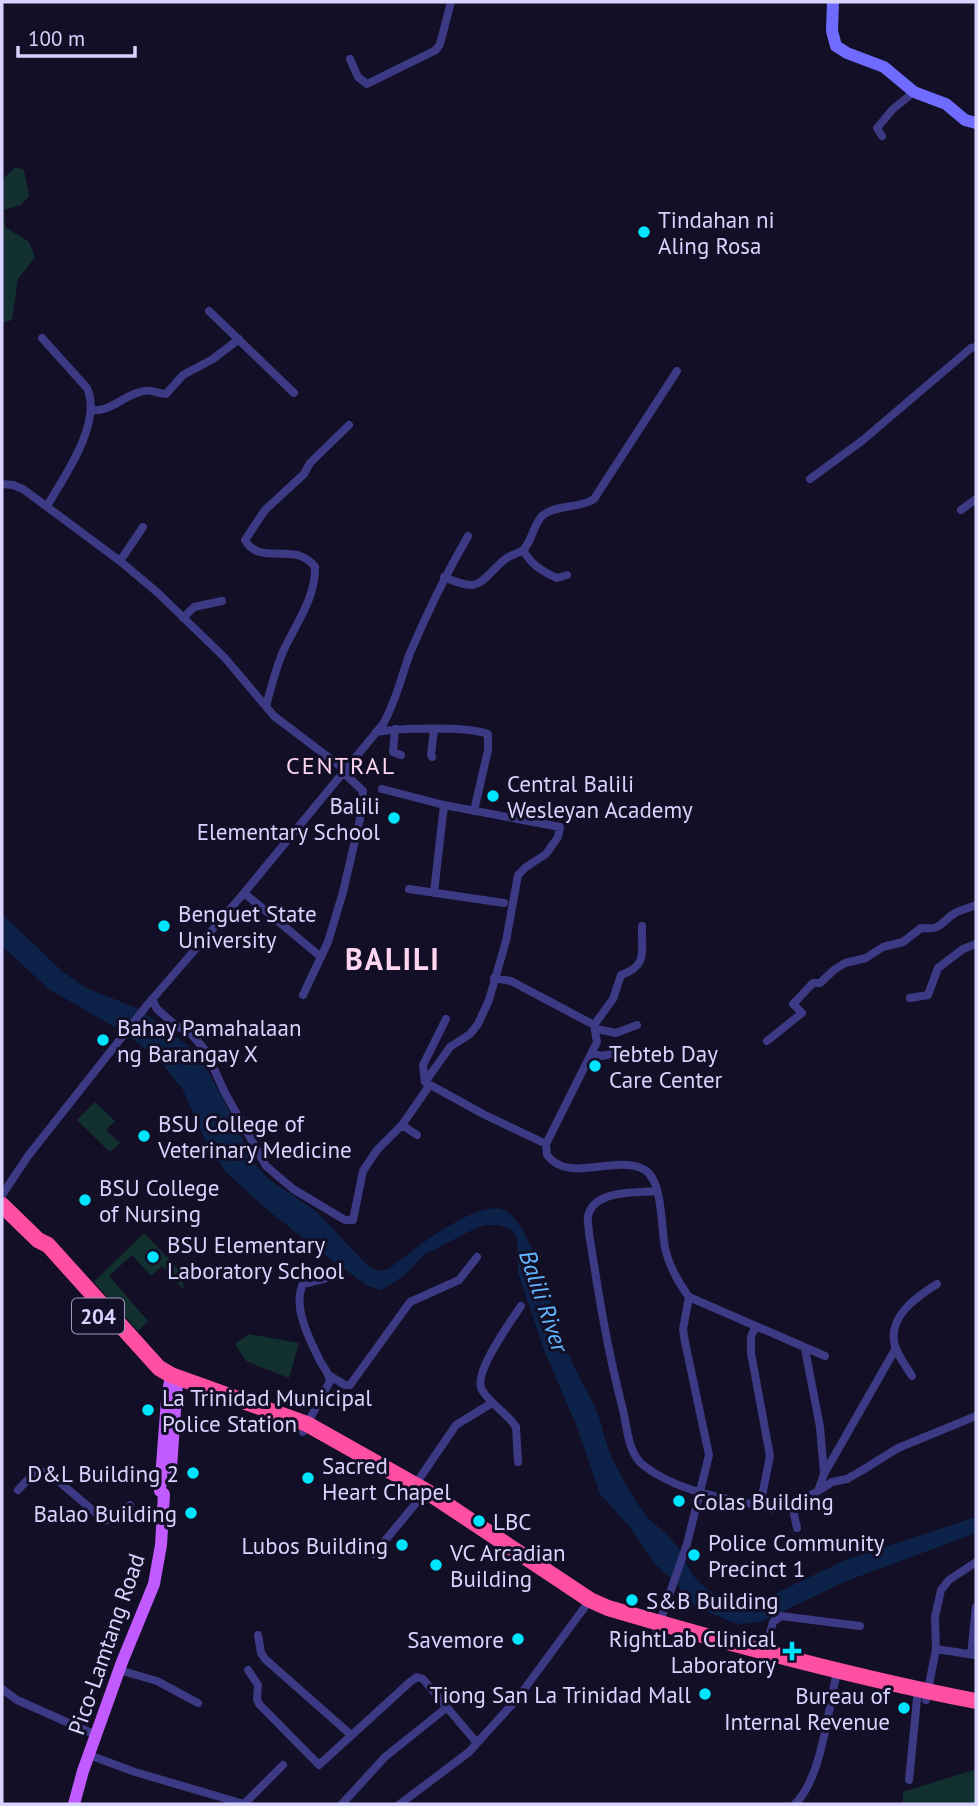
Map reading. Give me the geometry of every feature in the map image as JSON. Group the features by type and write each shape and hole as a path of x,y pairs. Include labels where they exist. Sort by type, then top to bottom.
{"highway":[{"name":"204","path":"2,1205 38,1240 48,1245 152,1363 174,1380 305,1428 421,1491 604,1616 836,1676 922,1694 976,1701"},
{"name":"204","path":"922,1694 976,1710"}],"main road":[{"path":"833,2 832,31 836,46 884,67 914,92 946,104 965,120 976,123"},
{"name":"Pico-Lamtang Road","path":"74,1804 96,1735 156,1575 161,1545 163,1494 160,1491 174,1380"}],"street":[{"path":"350,59 358,77 367,84 429,54 440,44 451,2"},
{"path":"882,136 877,128 893,109 914,92"},
{"path":"209,311 295,393"},
{"path":"43,338 91,396 91,410 74,460 47,506"},
{"path":"91,410 111,408 145,390 166,394 183,375 213,359 239,339"},
{"path":"810,479 863,440 976,346"},
{"path":"444,577 466,587 473,586 506,557 523,550 542,517 548,512 590,502 597,496 677,371"},
{"path":"266,706 275,670 308,601 315,568 307,559 286,552 263,554 250,547 245,540 265,510 304,474 310,463 349,425"},
{"path":"2,484 19,487 120,561 225,658 274,716 360,786 364,794 343,892 328,942 303,995"},
{"path":"961,510 976,499"},
{"path":"120,561 144,527"},
{"path":"2,1195 28,1156 150,1002 244,893 376,732 391,710 410,654 444,577 468,536"},
{"path":"523,550 541,571 556,578 567,575"},
{"path":"183,618 194,607 222,601"},
{"path":"394,730 393,752 401,755"},
{"path":"376,732 434,730 488,734 489,741 474,811"},
{"path":"432,757 430,754 434,730"},
{"path":"150,1002 192,1035 205,1051 250,1139 279,1180 340,1219 353,1220 363,1171 377,1150 402,1125 450,1047 470,1034 478,1024 489,1000 506,941 519,875 546,854 558,837 555,826 444,805 382,789"},
{"path":"433,892 444,805"},
{"path":"409,889 504,904"},
{"path":"244,893 321,957"},
{"path":"767,1041 802,1013 793,1004 813,983 820,983 845,963 866,958 883,947 903,942 921,928 935,929 945,924 953,914 976,905"},
{"path":"642,926 641,964 621,975 613,999 595,1027 597,1042 546,1143 547,1155 550,1160 577,1168 625,1165 644,1169 653,1179 657,1191 665,1248 677,1280 689,1297 825,1356"},
{"path":"910,998 928,995 938,968 963,949 976,944"},
{"path":"494,978 511,981 595,1027 616,1033 637,1025"},
{"path":"427,1084 423,1065 446,1019"},
{"path":"592,1054 602,1056 623,1051"},
{"path":"427,1084 546,1143"},
{"path":"402,1125 417,1135"},
{"path":"657,1191 614,1195 598,1202 589,1215 587,1249 610,1363 634,1454 640,1463 674,1484 773,1510 792,1506 832,1482 861,1472 898,1448 976,1416"},
{"path":"333,1273 327,1278 303,1284 300,1293 304,1322 321,1364 330,1376 350,1385 410,1302 459,1280 477,1257"},
{"path":"912,1376 894,1342 899,1314 937,1284"},
{"path":"657,1628 687,1544 709,1455 683,1329 689,1297"},
{"path":"518,1462 516,1427 481,1390 480,1377 492,1351 521,1306"},
{"path":"755,1327 751,1337 751,1353 770,1456 760,1506"},
{"path":"818,1490 824,1474 896,1348"},
{"path":"805,1349 820,1427 824,1474"},
{"path":"305,1428 330,1381 330,1376"},
{"path":"374,1554 421,1491 456,1425 492,1403"},
{"path":"18,1490 36,1471 49,1473 104,1520 118,1517 130,1505"},
{"path":"792,1506 797,1528"},
{"path":"909,1780 922,1694 936,1649 935,1614 941,1590 949,1580 976,1562"},
{"path":"400,1804 469,1752 517,1699 588,1604"},
{"path":"936,1649 974,1654 976,1607"},
{"path":"763,1657 773,1622 781,1616 860,1626"},
{"path":"258,1635 264,1658 351,1734"},
{"path":"120,1670 156,1681 198,1703"},
{"path":"248,1670 258,1685 259,1704 318,1765 417,1677 423,1679 477,1743"},
{"path":"794,1804 805,1793 817,1759 836,1676"},
{"path":"2,1689 17,1699 96,1735"},
{"path":"342,1804 385,1758 446,1708"},
{"path":"89,1755 135,1772 244,1804 283,1765"}],"green space":[{"path":"15,167 24,170 29,196 21,205 4,210 5,227 29,242 35,257 18,279 12,320 2,323 2,180"},
{"path":"95,1102 115,1121 106,1130 120,1143 110,1152 77,1120"},
{"path":"144,1233 181,1272 184,1287 182,1288 162,1266 151,1276 132,1255 109,1276 148,1321 138,1331 94,1282"},
{"path":"249,1334 299,1343 289,1378 246,1361 235,1344"},
{"path":"976,1769 976,1804 903,1804 903,1792"}],"water":[{"name":"Balili River","path":"2,914 64,973 86,988 137,1008 194,1050 236,1123 252,1161 267,1178 316,1211 368,1266 378,1270 389,1269 445,1229 478,1212 492,1208 511,1214 532,1250 573,1365 598,1414 620,1474 643,1511 675,1544 696,1579 710,1591 737,1602 754,1604 845,1560 976,1517 976,1533 844,1582 761,1622 740,1624 696,1607 656,1565 628,1525 600,1494 577,1427 544,1350 518,1272 517,1239 512,1230 499,1225 485,1225 424,1255 405,1275 381,1290 368,1286 264,1207 227,1173 207,1144 182,1088 157,1058 120,1030 50,990 2,946"}],"place":[{"name":"Tindahan ni Aling Rosa","path":"644,232"},
{"name":"Central Balili Wesleyan Academy","path":"493,796"},
{"name":"Balili Elementary School","path":"394,818"},
{"name":"Benguet State University","path":"164,926"},
{"name":"Bahay Pamahalaan ng Barangay X","path":"103,1040"},
{"name":"Tebteb Day Care Center","path":"595,1066"},
{"name":"BSU College of Veterinary Medicine","path":"144,1136"},
{"name":"BSU College of Nursing","path":"85,1200"},
{"name":"BSU Elementary Laboratory School","path":"153,1257"},
{"name":"La Trinidad Municipal Police Station","path":"148,1410"},
{"name":"D&L Building 2","path":"193,1473"},
{"name":"Sacred Heart Chapel","path":"308,1478"},
{"name":"Colas Building","path":"679,1501"},
{"name":"Balao Building","path":"191,1513"},
{"name":"LBC","path":"479,1521"},
{"name":"Lubos Building","path":"402,1545"},
{"name":"Police Community Precinct 1","path":"694,1555"},
{"name":"VC Arcadian Building","path":"436,1565"},
{"name":"S&B Building","path":"632,1600"},
{"name":"Savemore","path":"518,1639"},
{"name":"RightLab Clinical Laboratory","path":"792,1651"},
{"name":"Tiong San La Trinidad Mall","path":"705,1694"},
{"name":"Bureau of Internal Revenue","path":"904,1708"}],"district":[{"name":"CENTRAL","path":"341,765"},
{"name":"BALILI","path":"393,958"}]}
